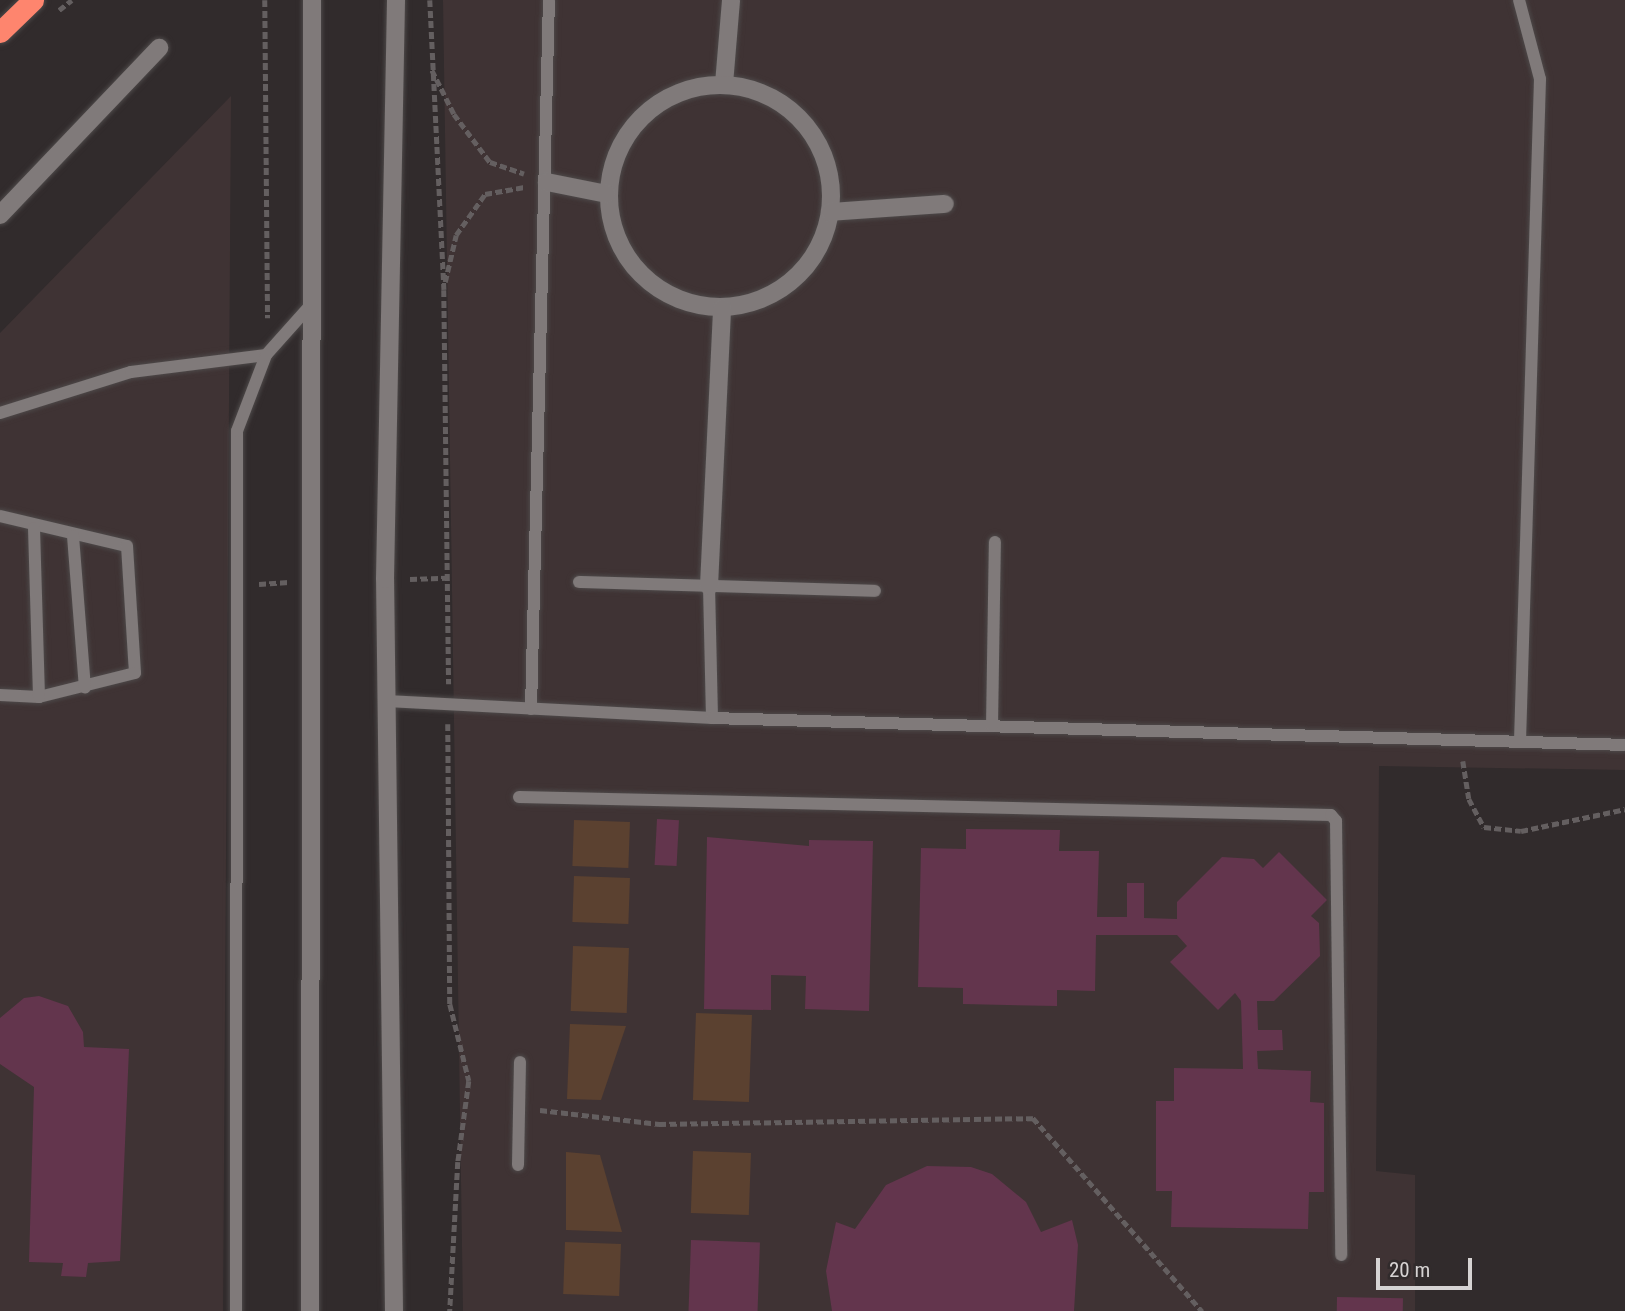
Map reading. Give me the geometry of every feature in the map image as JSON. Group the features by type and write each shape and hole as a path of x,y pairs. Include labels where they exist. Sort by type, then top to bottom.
{"highway":[{"path":"0,32 33,0"}],"main road":[{"path":"302,0 313,24"},
{"path":"310,1311 307,580 312,0"},
{"path":"724,84 731,0"},
{"path":"394,1311 385,579 396,3"},
{"path":"0,215 159,48"},
{"path":"724,84 769,96 805,124 827,166 830,212 824,234 800,274 761,300 722,307 670,296 642,276 621,248 607,194 615,157 640,118 678,92 724,84"},
{"path":"547,182 607,194"},
{"path":"830,212 945,204"},
{"path":"709,586 722,307"}],"lane":[{"path":"531,709 550,0"},
{"path":"1519,0 1540,79 1520,741"},
{"path":"236,1311 237,431 266,355 308,308"},
{"path":"0,413 131,372 266,355"},
{"path":"0,516 34,528 127,546 135,673 39,698 0,695"},
{"path":"34,528 39,698"},
{"path":"73,536 85,688"},
{"path":"992,726 995,542"},
{"path":"579,582 875,591"},
{"path":"709,586 712,718"},
{"path":"388,701 712,718 1625,745"},
{"path":"519,797 1331,815 1336,821 1341,1255"},
{"path":"518,1165 520,1062"}],"path":[{"path":"430,0 430,66 444,290 450,1004 469,1082 458,1162 450,1311"},
{"path":"430,66 454,114 490,162 547,182"},
{"path":"444,290 456,235 485,194 547,182"},
{"path":"385,579 447,578"},
{"path":"237,586 307,580"},
{"path":"1460,739 1469,799 1485,827 1521,831 1625,809"},
{"path":"519,1108 659,1124 1034,1118 1202,1311"}],"shaded area":[{"path":"443,0 1625,0 1625,770 1379,766 1376,1171 1415,1175 1415,1311 463,1311"},
{"path":"231,96 223,1311 0,1311 0,333"},
{"path":"574,820 630,822 628,868 572,866"},
{"path":"574,876 630,878 628,924 572,922"},
{"path":"573,946 629,948 627,1013 571,1011"},
{"path":"696,1013 752,1015 749,1102 693,1100"},
{"path":"570,1024 626,1026 601,1100 567,1099"},
{"path":"693,1151 751,1153 749,1215 691,1213"},
{"path":"566,1152 600,1155 622,1232 566,1230"},
{"path":"565,1242 621,1244 619,1296 563,1294"}],"building":[{"path":"657,819 679,820 677,866 655,865"},
{"path":"966,829 1060,830 1059,851 1099,851 1097,917 1127,917 1127,883 1144,883 1144,918 1177,919 1177,902 1222,857 1254,859 1263,868 1279,852 1327,900 1311,916 1319,923 1320,956 1274,1001 1257,1001 1258,1030 1282,1030 1283,1050 1257,1051 1258,1069 1311,1071 1310,1102 1324,1103 1324,1192 1309,1192 1308,1229 1171,1227 1172,1191 1156,1191 1156,1101 1174,1101 1174,1068 1243,1069 1241,1001 1235,993 1218,1010 1170,962 1187,946 1177,935 1096,935 1095,991 1057,990 1057,1006 963,1004 963,988 918,987 921,848 966,849"},
{"path":"707,837 809,846 809,840 873,841 869,1011 805,1009 806,976 771,975 771,1010 704,1009"},
{"path":"39,996 68,1006 83,1032 84,1047 129,1049 120,1261 88,1263 86,1277 61,1276 63,1263 29,1262 34,1087 0,1064 0,1018 24,998"},
{"path":"927,1166 971,1167 992,1174 1026,1202 1041,1232 1072,1220 1078,1245 1074,1311 832,1311 826,1271 836,1222 855,1229 886,1185"},
{"path":"691,1240 760,1242 758,1311 689,1311"},
{"path":"1337,1297 1403,1298 1403,1311 1337,1311"}]}
